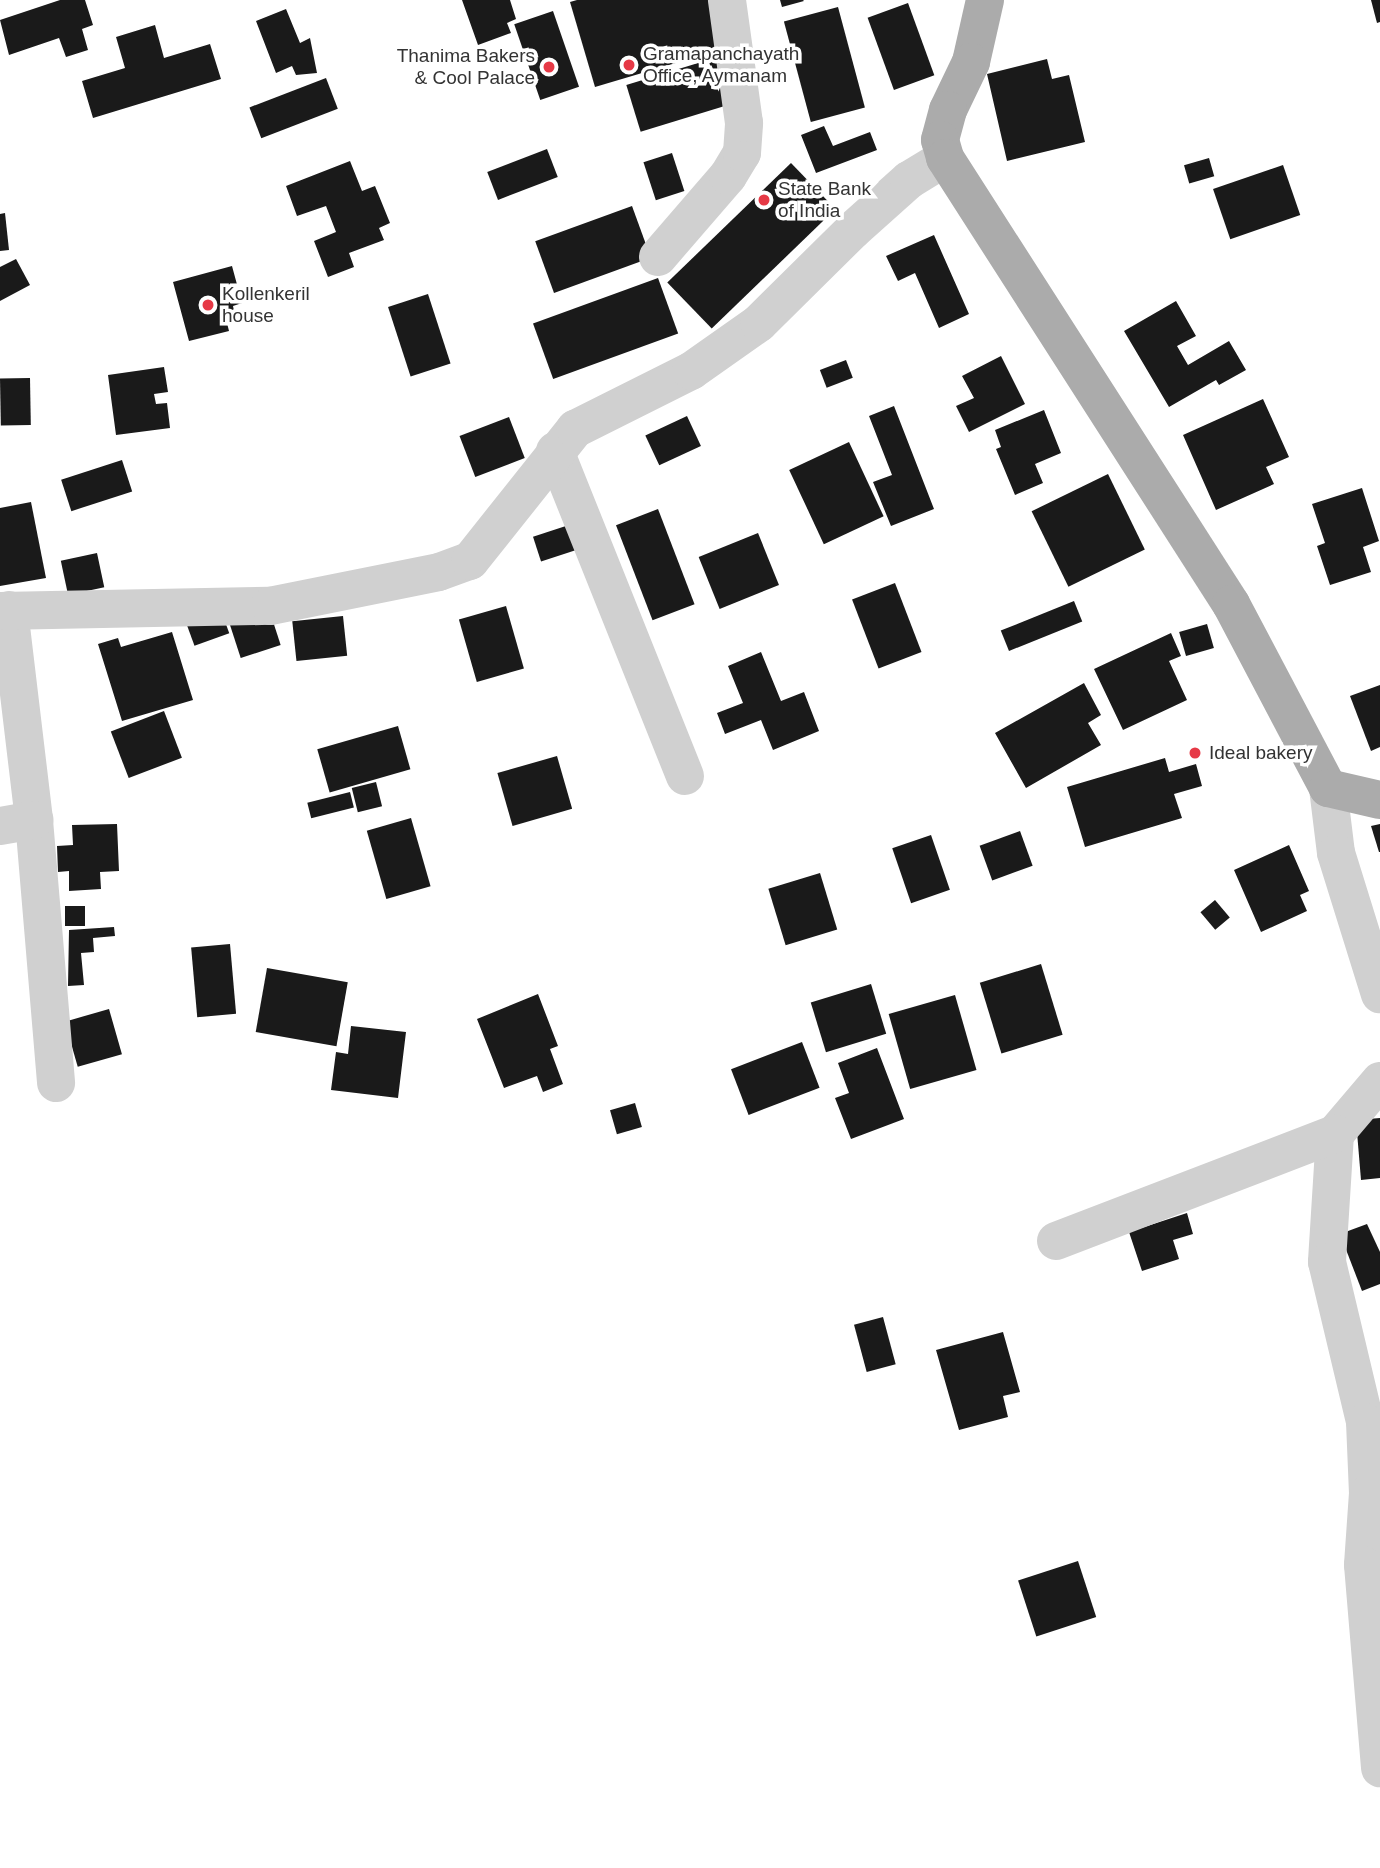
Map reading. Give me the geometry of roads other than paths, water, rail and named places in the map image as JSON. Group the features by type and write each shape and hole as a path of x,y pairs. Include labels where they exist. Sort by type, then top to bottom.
{"main road":[{"path":"985,0 971,62 948,110 940,140 945,158 1231,604 1328,788 1380,800"}],"street":[{"path":"658,257 728,176 742,153 744,123 727,0"},
{"path":"56,1083 17,823 4,610 270,606 457,568 480,555 555,451 575,429 691,371 760,323 909,180 945,158"},
{"path":"555,451 685,776"},
{"path":"1328,788 1336,853 1380,994"},
{"path":"1056,1241 1335,1134 1380,1081"},
{"path":"1335,1134 1326,1262 1372,1421 1363,1565 1380,1768"}],"place":[{"name":"Gramapanchayath Office, Aymanam","path":"629,65"},
{"name":"Thanima Bakers & Cool Palace","path":"549,67"},
{"name":"State Bank of India","path":"764,200"},
{"name":"Kollenkeril house","path":"208,305"},
{"name":"Ideal bakery","path":"1195,753"}]}
